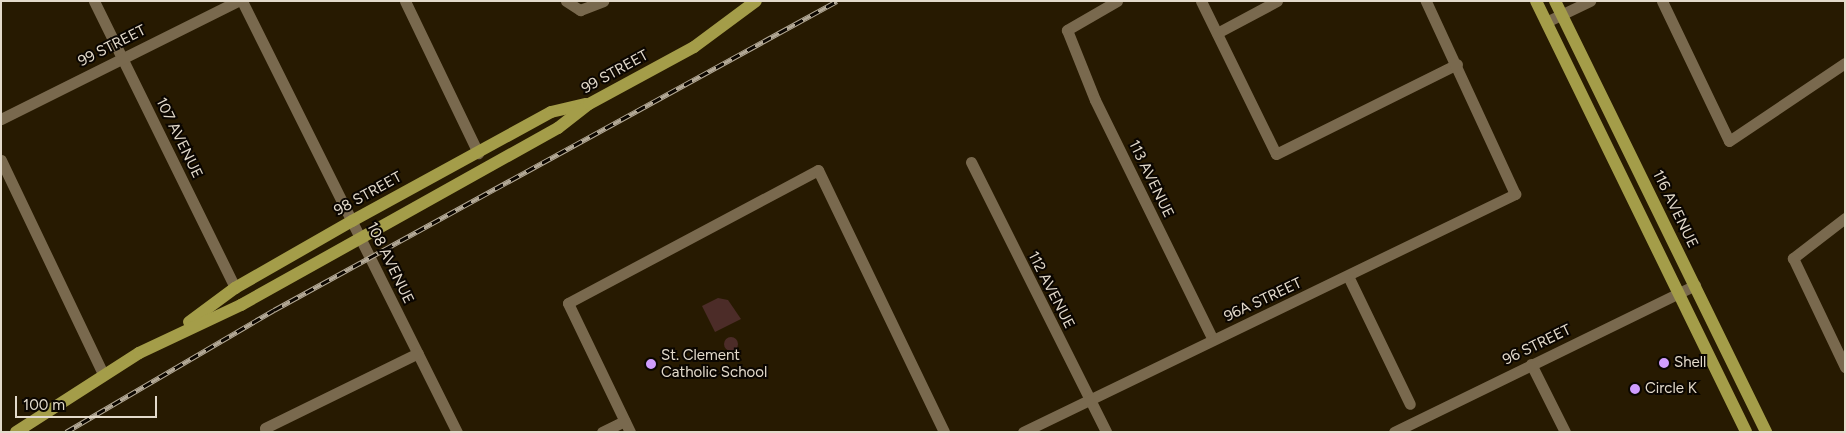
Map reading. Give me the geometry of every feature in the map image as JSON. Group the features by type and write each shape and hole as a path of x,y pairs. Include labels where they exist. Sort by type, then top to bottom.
{"main road":[{"name":"99 STREET","path":"486,167 558,128 589,104 694,47 756,1"},
{"path":"1536,1 1746,432"},
{"name":"116 AVENUE","path":"1556,1 1766,432"},
{"name":"98 STREET","path":"173,334 235,288 352,221 550,112 589,104"},
{"name":"98 STREET","path":"16,432 103,374 173,334 241,305 360,236 486,167"}],"street":[{"name":"107 AVENUE","path":"94,1 235,288"},
{"name":"99 STREET","path":"1,120 238,1"},
{"name":"108 AVENUE","path":"242,1 457,432"},
{"path":"405,1 478,153"},
{"path":"566,1 580,10 603,1"},
{"name":"113 AVENUE","path":"1117,1 1067,30 1095,100 1213,340"},
{"path":"1201,1 1276,154 1457,64 1426,1"},
{"path":"1217,33 1277,1"},
{"path":"1546,22 1590,1"},
{"path":"1662,1 1729,141 1845,63"},
{"name":"96A STREET","path":"1023,432 1515,194 1457,64"},
{"path":"1,160 103,374"},
{"name":"112 AVENUE","path":"970,162 1106,432"},
{"path":"630,432 568,303 818,170 944,432"},
{"path":"1845,218 1793,258 1845,367"},
{"path":"1348,276 1410,404"},
{"name":"96 STREET","path":"1394,432 1695,285"},
{"path":"266,430 418,353"},
{"path":"1532,364 1565,432"},
{"path":"602,432 624,421"}],"shaded area":[{"path":"718,298 728,300 741,319 715,332 702,306"},
{"path":"731,337 736,339 738,344 736,349 731,351 726,349 724,344 726,339"}],"railway":[{"path":"66,432 274,310 837,1"}],"place":[{"name":"Shell","path":"1664,363"},
{"name":"St. Clement Catholic School","path":"651,364"},
{"name":"Circle K","path":"1635,389"}]}
